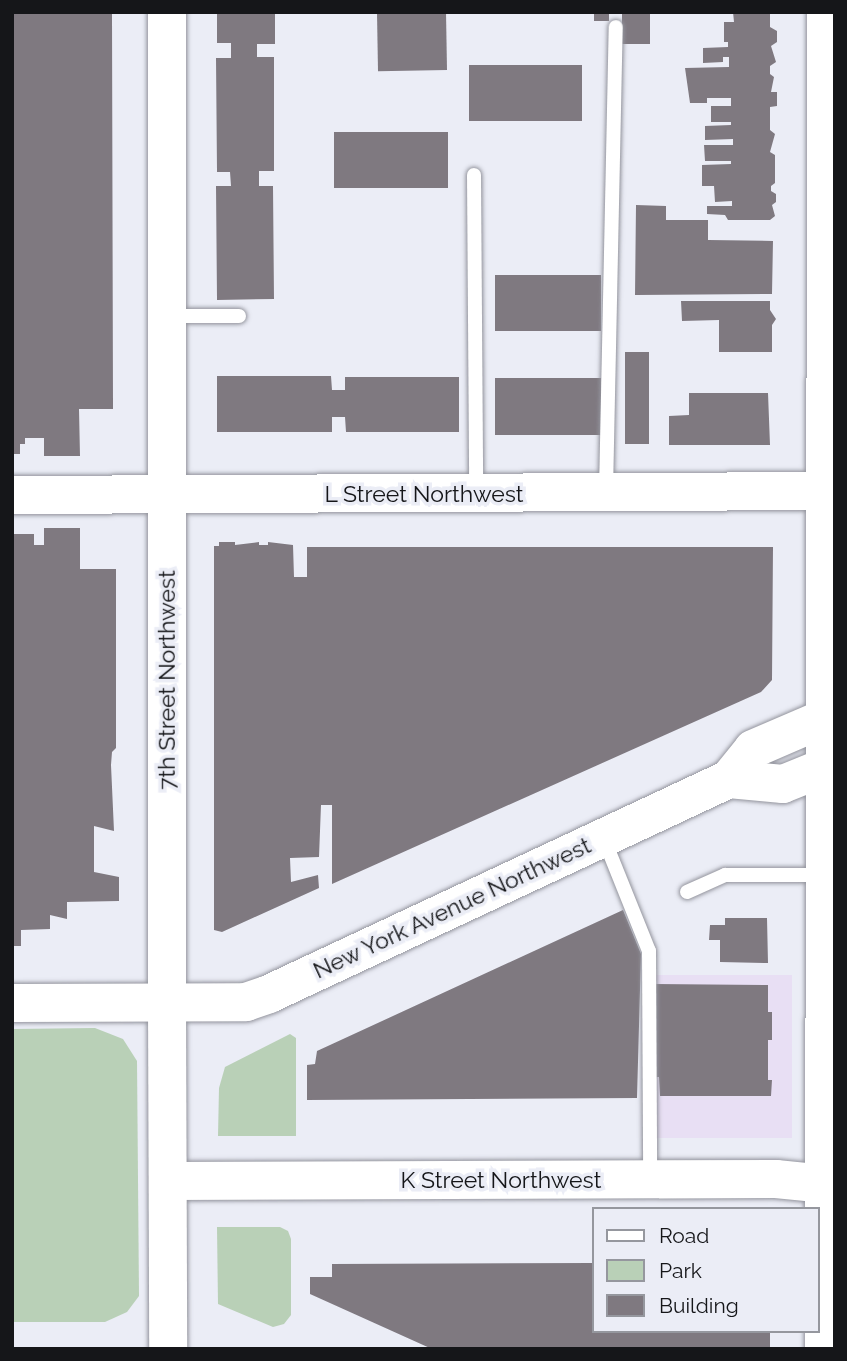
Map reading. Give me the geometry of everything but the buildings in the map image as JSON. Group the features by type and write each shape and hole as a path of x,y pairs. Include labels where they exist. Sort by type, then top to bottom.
{"main road":[{"name":"7th Street Northwest","path":"167,12 168,1349"},
{"path":"824,1349 829,1185 825,875 830,764 826,12"},
{"name":"L Street Northwest","path":"12,495 830,491"},
{"name":"New York Avenue Northwest","path":"12,1003 246,1002 269,994 729,779 753,749 830,716"},
{"path":"729,779 783,784 830,764"},
{"name":"K Street Northwest","path":"168,1181 650,1179 776,1180 829,1185"}],"lane":[{"path":"606,492 616,27"},
{"path":"474,175 476,493"},
{"path":"167,316 239,316"},
{"path":"603,837 649,951 650,1179"},
{"path":"687,892 725,875 825,875"}],"shaded area":[{"path":"645,975 792,975 792,1138 645,1138"}],"green space":[{"path":"95,1028 123,1039 137,1061 139,1296 127,1312 105,1322 12,1322 12,1029"},
{"path":"290,1034 296,1038 296,1136 218,1136 219,1088 225,1067"},
{"path":"217,1227 280,1227 288,1231 291,1239 291,1315 284,1324 273,1327 218,1304"}]}
